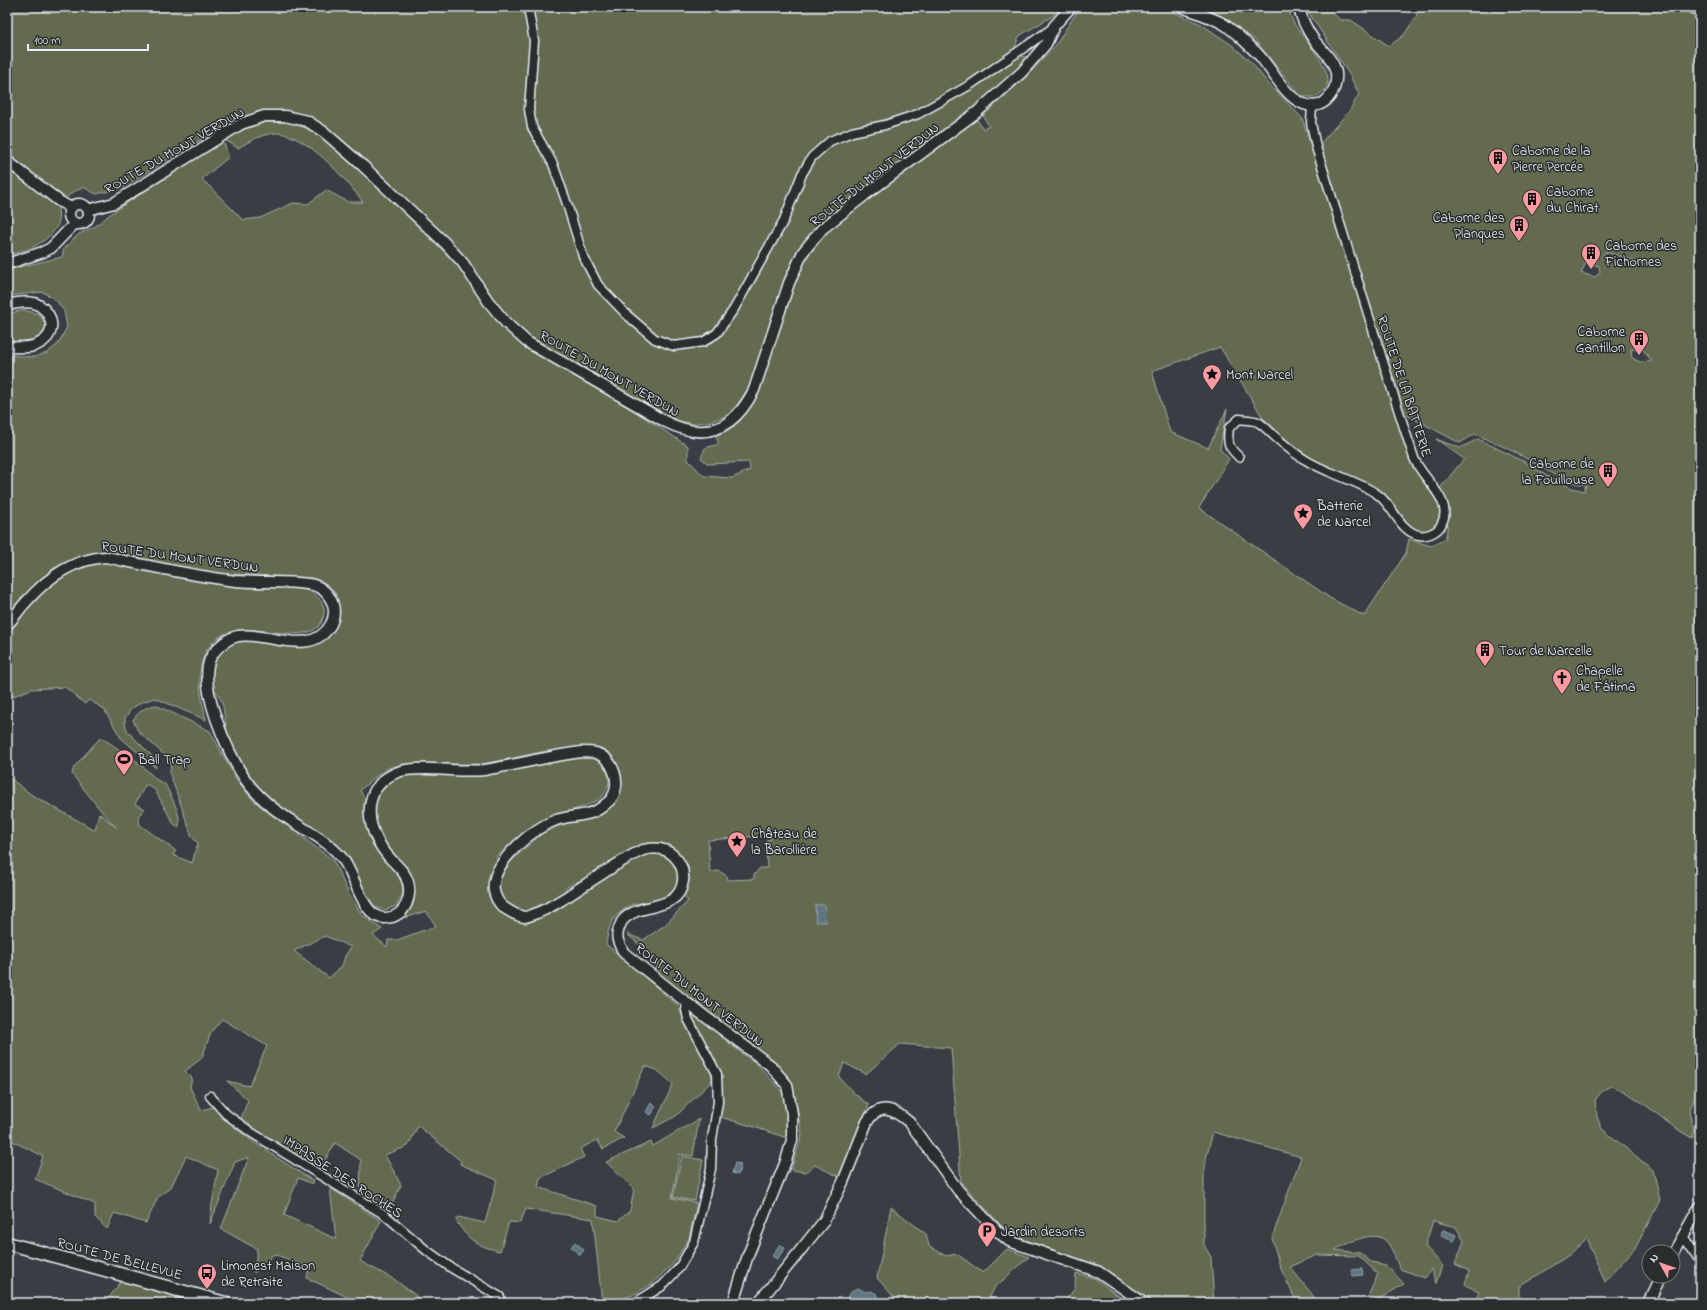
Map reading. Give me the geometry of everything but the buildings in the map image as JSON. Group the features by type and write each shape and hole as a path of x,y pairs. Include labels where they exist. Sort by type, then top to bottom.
{"main road":[{"path":"1693,7 1700,10"},
{"name":"ROUTE DE BELLEVUE","path":"7,1243 225,1303"}],"street":[{"path":"528,7 534,41 529,109 532,127 553,164 568,204 583,256 598,285 627,315 655,339 674,346 703,342 717,332 734,309 784,220 802,174 812,157 830,141 852,132 885,125 918,114 970,85 1054,26"},
{"name":"ROUTE DU MONT VERDUN","path":"88,210 114,202 241,124 264,116 285,116 307,121 324,132 363,166 445,243 463,263 488,301 506,323 527,342 666,422 680,429 700,432 717,428 734,418 746,405 754,390 789,283 803,252 822,229 865,195 977,112 1022,72 1046,44 1054,26 1071,7"},
{"path":"1182,7 1222,24 1258,55 1296,100 1304,105 1312,106 1322,104 1331,96 1336,86 1336,72 1331,60 1314,40 1301,17 1299,7"},
{"name":"ROUTE DE LA BATTERIE","path":"1239,456 1232,451 1227,441 1229,428 1239,419 1258,422 1303,459 1322,470 1378,494 1387,503 1403,525 1413,534 1422,536 1431,534 1441,526 1444,519 1445,512 1441,497 1417,467 1400,415 1316,147 1311,123 1312,106"},
{"path":"7,161 59,201 71,208"},
{"path":"80,204 84,205 88,210 89,217 87,221 83,224 75,223 69,216 71,208 80,204"},
{"path":"7,264 51,248 75,223"},
{"path":"7,305 32,302 42,306 50,316 52,326 48,337 41,343 31,347 7,347"},
{"name":"ROUTE DU MONT VERDUN","path":"7,625 41,586 68,567 91,558 106,557 234,580 308,584 320,587 333,602 334,616 325,632 308,642 288,642 252,636 236,636 222,644 211,656 207,670 207,686 218,722 238,768 256,793 268,805 326,843 337,852 344,860 361,898 369,911 381,919 389,918 398,913 406,905 410,891 406,878 381,846 373,832 370,821 372,799 376,788 384,779 402,771 482,770 581,752 597,753 610,762 615,773 616,786 611,798 600,808 581,815 556,820 537,830 521,842 500,866 494,883 494,894 502,906 512,913 525,917 545,910 635,854 653,848 664,850 674,855 680,864 683,879 678,893 673,899 665,904 634,912 623,920 617,934 618,942 624,953 687,1003 770,1065 787,1085 792,1114 792,1140 786,1161 748,1256 732,1303"},
{"path":"635,1303 646,1300 662,1286 679,1268 694,1242 711,1169 712,1140 718,1102 717,1074 688,1019 686,1010 687,1003"},
{"name":"IMPASSE DES ROCHES","path":"210,1096 226,1114 252,1133 385,1215 426,1250 450,1268 500,1297 498,1303"},
{"path":"758,1303 824,1221 843,1182 867,1122 875,1112 879,1110 889,1110 900,1114 910,1123 958,1190 996,1230 1009,1241 1099,1272 1144,1303"},
{"path":"1679,1244 1696,1211 1700,1207"},
{"path":"1683,1236 1700,1261"},
{"path":"1648,1303 1657,1284"}],"green space":[{"path":"7,7 1063,7 1051,17 1019,36 1015,47 1021,56 1032,57 972,111 820,228 786,281 749,387 731,414 712,421 692,424 666,417 530,337 508,318 467,259 449,239 359,154 327,128 308,117 286,111 261,111 217,130 120,189 96,194 83,187 70,194 58,208 59,221 52,234 30,248 7,254"},
{"path":"1080,7 1162,7 1201,24 1232,45 1252,63 1267,82 1302,118 1415,468 1432,489 1439,501 1442,516 1436,528 1427,532 1417,531 1404,520 1388,499 1377,489 1302,454 1263,418 1220,347 1152,371 1170,432 1208,448 1227,409 1220,449 1229,459 1199,508 1330,598 1364,616 1406,553 1409,539 1431,546 1445,539 1447,533 1447,520 1440,488 1464,459 1436,439 1460,448 1478,439 1527,463 1547,476 1572,488 1584,491 1586,485 1569,482 1562,479 1516,453 1475,434 1460,443 1401,412 1319,145 1350,110 1359,94 1349,74 1305,7 1327,7 1340,20 1351,20 1389,46 1404,35 1417,15 1413,7 1678,7 1700,17 1700,1085 1689,1112 1694,1130 1692,1138 1633,1096 1611,1086 1603,1090 1595,1100 1597,1117 1602,1129 1653,1170 1660,1200 1636,1247 1605,1281 1586,1239 1569,1255 1519,1287 1519,1303 1475,1303 1479,1291 1465,1285 1469,1271 1455,1264 1464,1241 1456,1227 1433,1221 1425,1246 1442,1265 1436,1284 1431,1269 1425,1278 1400,1269 1392,1250 1385,1240 1374,1236 1353,1241 1335,1250 1360,1253 1371,1262 1386,1265 1404,1284 1376,1301 1369,1294 1378,1274 1359,1256 1317,1255 1290,1267 1319,1303 1297,1303 1280,1267 1272,1238 1301,1157 1213,1132 1204,1166 1204,1245 1211,1257 1214,1303 1154,1303 1103,1268 1010,1235 961,1182 951,1048 900,1044 866,1074 844,1063 839,1077 856,1095 869,1105 839,1177 815,1165 806,1172 791,1170 802,1135 797,1108 790,1087 656,971 658,961 627,934 643,940 665,925 688,901 684,897 689,879 688,866 677,851 662,843 638,847 586,878 567,887 564,892 547,903 555,912 594,884 628,863 644,856 658,853 668,856 674,862 678,872 678,884 675,889 667,898 631,905 618,914 611,924 606,944 677,1005 689,1028 698,1028 693,1019 697,1016 709,1024 731,1045 758,1065 788,1098 790,1121 787,1138 720,1117 720,1073 676,1116 653,1128 673,1084 657,1070 645,1066 614,1132 624,1138 603,1149 597,1140 580,1149 584,1157 540,1178 538,1187 597,1206 597,1216 618,1221 630,1211 634,1189 606,1162 651,1142 653,1146 699,1119 693,1156 680,1154 672,1198 697,1203 689,1238 673,1264 652,1284 631,1296 602,1302 593,1219 526,1209 520,1223 509,1222 500,1251 486,1247 474,1241 464,1232 456,1220 458,1217 485,1223 497,1180 460,1164 461,1161 418,1126 408,1146 385,1155 401,1185 389,1211 360,1194 361,1160 335,1143 319,1171 240,1121 248,1100 227,1081 249,1086 267,1046 222,1019 211,1032 202,1058 185,1071 192,1078 190,1087 201,1110 214,1107 248,1138 313,1181 312,1184 298,1178 284,1215 336,1239 330,1188 381,1221 360,1261 395,1280 426,1303 360,1303 307,1278 309,1267 274,1254 254,1273 257,1249 221,1229 249,1157 235,1162 210,1224 218,1170 186,1156 171,1187 158,1197 146,1223 114,1213 107,1229 95,1217 95,1204 35,1179 43,1156 10,1140 7,1143 7,776 32,795 95,830 99,813 117,828 102,812 72,774 74,767 100,738 105,740 138,762 157,780 165,784 179,817 179,828 173,823 155,790 146,784 135,804 145,809 138,816 140,825 176,851 173,855 192,863 198,843 192,837 170,774 171,761 138,731 133,720 143,710 156,705 210,731 236,779 254,801 333,860 348,892 362,915 382,929 373,935 387,947 388,940 397,940 436,926 426,911 405,918 412,906 415,888 410,876 382,842 373,821 375,798 381,788 390,781 406,775 443,774 578,757 590,758 600,763 607,771 609,780 607,790 604,794 599,799 582,807 551,817 534,825 514,840 496,857 506,866 541,834 561,825 606,811 618,798 622,784 620,772 613,758 599,749 546,751 483,764 404,764 391,767 383,771 360,790 365,800 365,811 401,880 404,892 396,906 385,910 375,906 369,899 348,856 338,845 282,808 273,801 252,779 229,739 222,702 212,684 214,660 222,651 234,643 247,640 304,646 317,642 330,634 336,626 339,608 336,594 331,587 313,578 210,573 109,554 88,554 68,561 52,569 21,598 7,617 7,355 34,357 47,353 58,344 67,327 64,311 56,300 43,292 7,296 7,270 62,257 64,248 79,234 94,227 113,212 223,141 229,157 202,179 243,220 260,218 293,203 308,204 326,190 348,202 363,202 347,182 325,160 301,142 289,136 278,133 267,134 238,148 225,140 245,128 266,122 286,122 306,128 322,137 352,163 459,266 502,325 688,446 688,460 704,476 732,478 750,470 749,462 708,464 701,458 705,448 719,444 715,434 739,422 750,407 758,391 791,284 805,253 823,230 976,118 983,129 989,126 983,116 1026,77 1055,46","holes":["1605,252 1635,261 1632,267 1602,258","1586,263 1599,266 1600,272 1595,277 1581,273","1631,349 1643,350 1652,361 1640,362 1632,358","764,833 770,833 771,839 766,840 767,868 760,868 754,875 754,879 728,880 727,876 719,871 710,872 708,840 764,836","325,936 351,947 345,956 342,966 329,978 294,951"]},
{"path":"1198,7 1290,7 1291,16 1296,27 1324,67 1328,77 1327,86 1315,97 1307,97 1299,94 1254,39 1209,11"},
{"path":"24,310 39,314 46,325 44,334 35,339 22,342 7,341 7,314"},
{"path":"108,562 223,585 247,588 297,588 309,591 316,596 322,602 324,614 317,628 304,633 245,630 226,633 211,644 201,666 200,673 201,693 206,720 155,698 142,702 131,709 125,718 125,724 128,732 152,756 156,768 121,738 104,709 89,700 85,704 65,687 31,689 11,697 7,695 7,632 29,604 61,575 91,563"},
{"path":"682,1156 703,1160 695,1201 673,1197"},
{"path":"891,1207 926,1234 929,1246 946,1256 957,1254 983,1273 1007,1249 1029,1257 995,1287 987,1303 892,1303 893,1296 877,1278"},
{"path":"1076,1273 1096,1279 1128,1303 1064,1303 1075,1288"},
{"path":"123,1279 210,1303 119,1303 107,1300"}],"water":[{"path":"815,905 825,905 826,922 816,922"},
{"path":"651,1103 656,1106 651,1115 646,1112"},
{"path":"735,1163 741,1164 738,1175 732,1173"},
{"path":"1444,1230 1456,1235 1453,1241 1441,1236"},
{"path":"575,1242 584,1250 580,1255 571,1247"},
{"path":"780,1244 785,1248 777,1259 772,1256"},
{"path":"1362,1269 1363,1275 1352,1276 1351,1270"},
{"path":"858,1288 865,1292 871,1291 877,1294 881,1303 849,1303 850,1294 853,1290"}],"place":[{"name":"Caborne de la Pierre Percée","path":"1498,175"},
{"name":"Caborne du Chirat","path":"1532,216"},
{"name":"Caborne des Planques","path":"1519,242"},
{"name":"Caborne des Fichornes","path":"1591,270"},
{"name":"Caborne Gantillon","path":"1639,356"},
{"name":"Mont Narcel","path":"1212,391"},
{"name":"Caborne de la Fouillouse","path":"1608,488"},
{"name":"Batterie de Narcel","path":"1303,530"},
{"name":"Tour de Narcelle","path":"1485,667"},
{"name":"Chapelle de Fátima","path":"1562,695"},
{"name":"Ball Trap","path":"124,776"},
{"name":"Château de la Barollière","path":"737,858"},
{"name":"Jardin desorts","path":"987,1248"},
{"name":"Limonest Maison de Retraite","path":"207,1290"}]}
